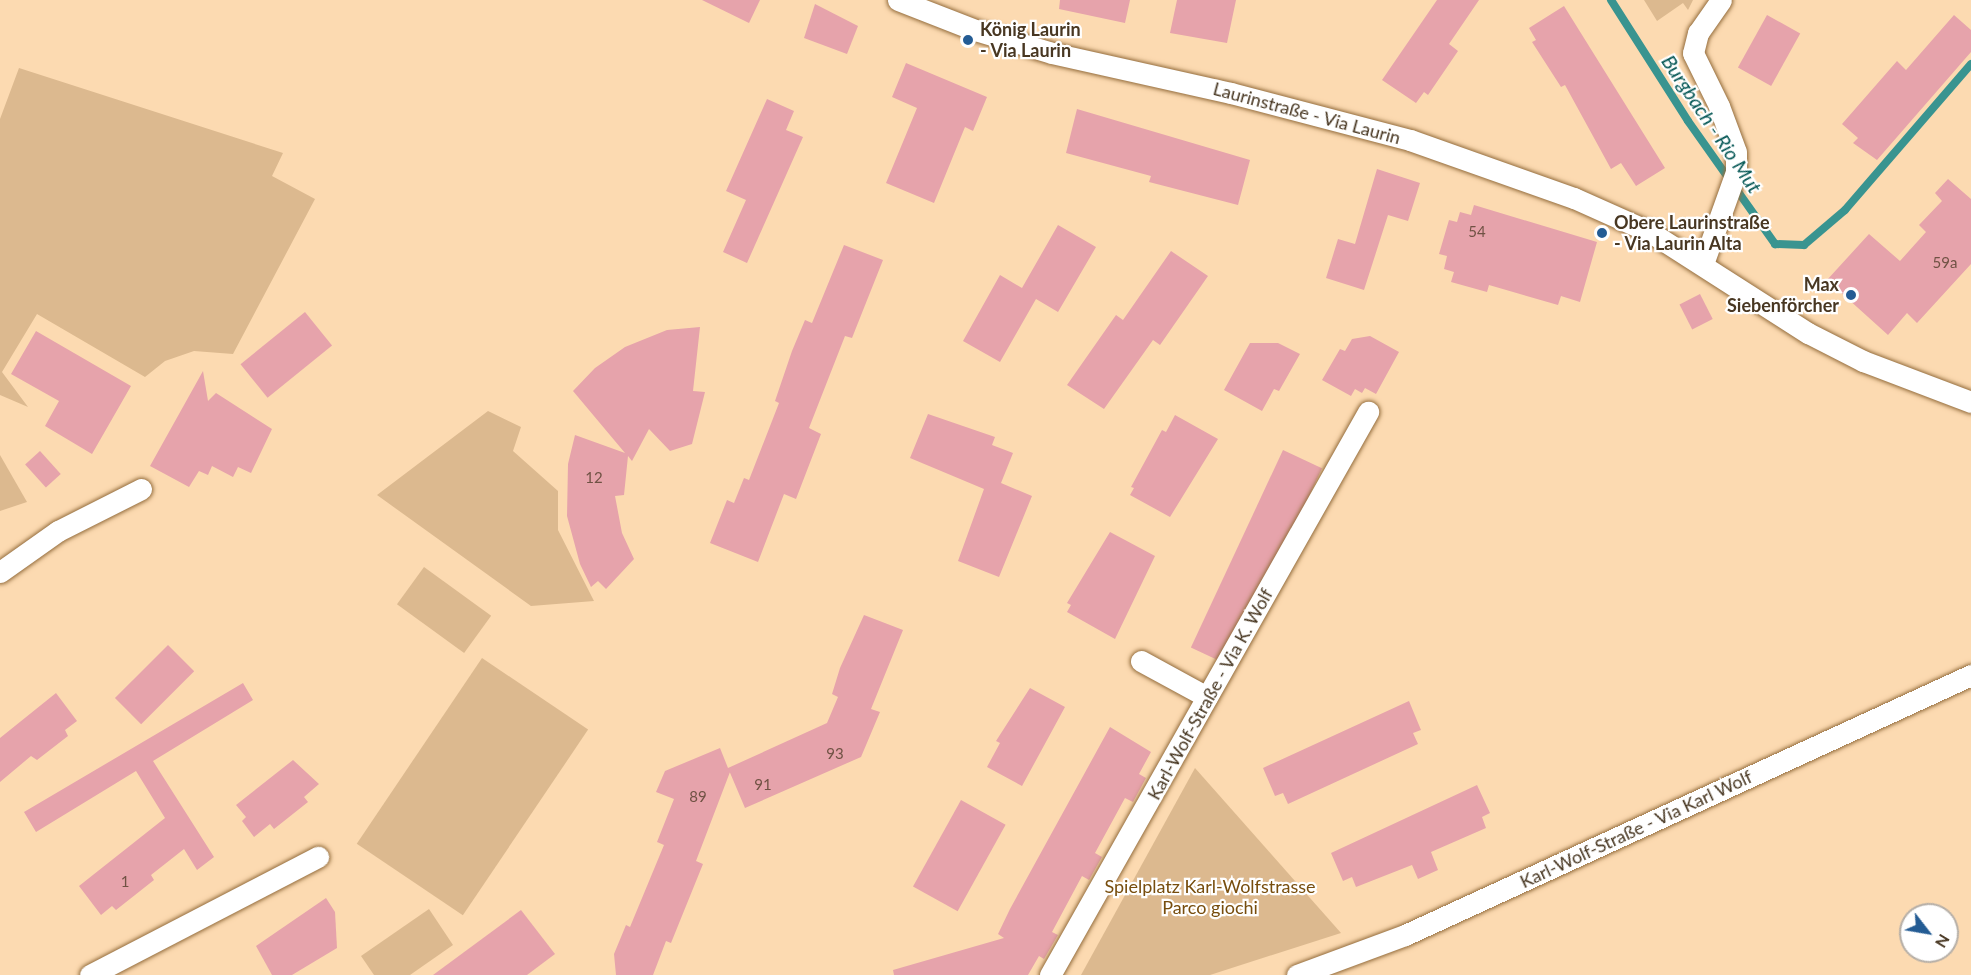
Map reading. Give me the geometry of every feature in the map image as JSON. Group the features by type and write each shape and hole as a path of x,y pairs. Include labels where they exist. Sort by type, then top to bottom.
{"street":[{"name":"Laurinstraße - Via Laurin","path":"898,0 975,30 1052,53 1231,93 1410,140 1612,214 1703,264 1808,333 1863,361 1971,402"},
{"path":"1703,264 1736,172 1736,152 1723,115 1692,53 1698,33 1721,0"},
{"name":"Karl-Wolf-Straße - Via K. Wolf","path":"1050,975 1368,412"},
{"path":"0,572 58,531 141,489"},
{"path":"1141,661 1207,697"},
{"name":"Karl-Wolf-Straße - Via Karl Wolf","path":"1297,975 1405,936 1971,675"},
{"path":"90,975 318,857"}],"green space":[{"path":"1644,0 1693,0 1688,10 1683,3 1657,21"},
{"path":"19,68 283,153 272,176 315,199 233,354 194,351 165,361 145,377 37,314 2,372 28,407 0,395 0,119"},
{"path":"488,411 521,427 513,451 558,491 558,530 594,601 531,606 377,495"},
{"path":"0,455 27,502 0,511"},
{"path":"424,567 491,616 464,653 397,604"},
{"path":"482,658 588,730 463,915 357,844"},
{"name":"Spielplatz Karl-Wolfstrasse Parco giochi","path":"1195,768 1341,933 1210,975 1081,975"},
{"path":"429,909 453,945 410,975 374,975 361,956"}],"building":[{"path":"702,0 760,0 749,23"},
{"path":"1060,0 1130,0 1125,23 1059,9"},
{"path":"1177,0 1236,0 1227,43 1170,33"},
{"path":"1437,0 1479,0 1449,44 1458,51 1428,95 1424,92 1416,103 1382,80"},
{"path":"815,4 858,26 847,54 804,38"},
{"path":"1564,6 1665,168 1636,186 1621,163 1611,169 1565,85 1561,87 1532,42 1536,40 1529,28"},
{"path":"1767,15 1800,33 1771,86 1738,67"},
{"path":"1954,15 1971,30 1971,52 1877,160 1853,143 1858,138 1842,124 1897,61 1906,70"},
{"path":"906,63 987,97 973,131 965,127 934,203 886,183 917,108 892,97"},
{"path":"767,99 794,111 786,130 803,137 747,263 723,252 746,200 726,191"},
{"path":"1077,109 1250,160 1238,205 1149,182 1151,176 1066,153"},
{"path":"1377,169 1420,183 1408,221 1388,215 1364,290 1326,278 1338,239 1355,244"},
{"path":"1948,179 1971,199 1971,264 1917,323 1907,313 1888,335 1827,280 1869,234 1900,261 1926,232 1919,225 1942,201 1935,193"},
{"path":"1474,205 1597,242 1580,302 1561,296 1558,305 1489,285 1487,292 1451,282 1454,272 1444,269 1447,256 1439,254 1449,220 1457,222 1460,212 1471,215"},
{"path":"1058,225 1096,247 1058,312 1036,299 1000,362 963,341 1000,275 1022,288"},
{"path":"844,245 883,260 852,338 845,336 809,428 821,434 796,499 784,494 758,562 710,543 727,500 734,503 744,478 749,480 779,403 775,401 792,351 805,320 812,323"},
{"path":"1171,251 1208,276 1160,345 1153,340 1104,409 1067,385 1116,315 1123,320"},
{"path":"1700,294 1713,319 1692,329 1680,304"},
{"path":"305,312 332,345 268,398 240,364"},
{"path":"700,327 693,391 705,392 692,444 670,451 649,429 632,461 628,456 624,495 615,496 622,533 634,559 606,589 598,581 591,587 580,564 567,516 568,464 575,435 625,453 573,391 595,368 625,347 667,330"},
{"path":"36,331 131,386 92,454 45,426 59,401 11,374"},
{"path":"1370,336 1399,352 1376,394 1365,388 1362,393 1355,389 1351,396 1322,380 1340,349 1345,351 1352,339"},
{"path":"1250,343 1278,343 1300,354 1279,391 1274,389 1262,411 1224,390"},
{"path":"203,371 208,401 216,393 272,429 251,473 238,467 233,477 212,466 208,475 199,471 189,487 150,466"},
{"path":"928,414 995,437 992,445 1013,453 1001,483 1032,496 999,577 958,561 984,489 910,458"},
{"path":"1175,415 1218,439 1170,517 1130,495 1134,488 1131,487 1162,430 1166,432"},
{"path":"1283,450 1322,468 1230,666 1191,648"},
{"path":"40,451 61,474 46,487 25,464"},
{"path":"1110,532 1155,556 1115,639 1067,612 1071,605 1067,603"},
{"path":"864,615 903,630 871,709 880,712 861,757 745,808 730,772 696,861 703,864 671,943 666,941 653,975 616,975 614,954 626,925 630,927 664,845 657,842 674,799 656,792 665,771 720,748 728,768 827,723 838,697 832,694 840,668"},
{"path":"168,645 194,671 141,724 115,698"},
{"path":"243,683 253,700 153,761 214,857 197,870 184,849 151,875 154,880 116,910 112,906 101,915 79,886 165,818 136,771 36,832 24,812"},
{"path":"1030,688 1065,707 1022,786 987,767 1000,743 996,741"},
{"path":"56,693 77,721 65,730 68,736 37,760 31,756 0,782 0,738"},
{"path":"1409,701 1421,730 1413,733 1418,744 1288,804 1283,793 1275,796 1263,768"},
{"path":"1110,727 1151,752 1139,774 1146,778 1133,802 1125,798 1095,853 1102,857 1089,880 1082,876 1052,932 1058,935 1044,959 1039,956 1028,975 894,975 893,970 1004,938 998,934 1010,909"},
{"path":"293,760 319,784 304,797 308,802 274,829 270,824 254,837 242,821 246,817 236,805"},
{"path":"1477,785 1490,813 1482,817 1486,828 1431,852 1438,870 1418,879 1412,865 1356,887 1352,877 1343,881 1331,853"},
{"path":"961,800 1006,825 958,911 913,887"},
{"path":"326,898 335,912 337,948 292,975 272,975 256,946"},
{"path":"521,910 555,954 527,975 433,975"}],"waterway":[{"name":"Burgbach - Rio Mut","path":"1611,0 1688,121 1775,244 1804,245 1845,210 1971,64"}],"place":[{"name":"König Laurin - Via Laurin","path":"968,40"},
{"name":"Obere Laurinstraße - Via Laurin Alta","path":"1602,233"},
{"name":"Max Siebenförcher","path":"1851,295"}]}
